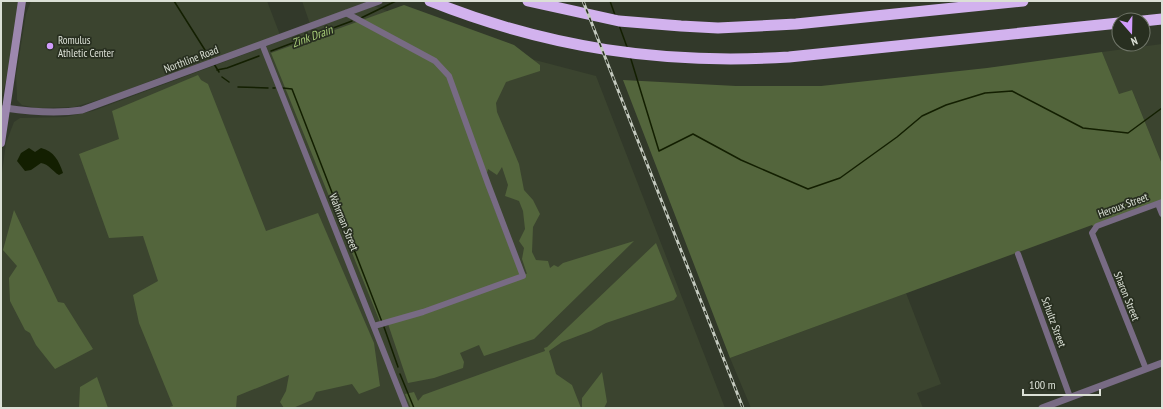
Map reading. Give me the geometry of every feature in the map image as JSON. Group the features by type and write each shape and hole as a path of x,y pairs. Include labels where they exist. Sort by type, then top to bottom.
{"highway":[{"path":"430,1 506,28 548,39 631,53 702,59 767,58 1111,24"},
{"path":"528,1 619,20 702,27 768,26 1023,1"},
{"path":"1151,20 1162,19"}],"main road":[{"path":"1,143 22,1"}],"street":[{"name":"Northline Road","path":"5,108 39,113 82,110 379,1"},
{"path":"346,13 435,61 449,76 523,276 424,312 374,326"},
{"name":"Wahrman Street","path":"262,44 406,408"},
{"path":"1160,203 1162,214"},
{"name":"Heroux Street","path":"1093,230 1097,226 1160,203"},
{"name":"Sharon Street","path":"1093,230 1092,236 1146,369"},
{"name":"Schultz Street","path":"1018,254 1070,397"},
{"path":"1042,408 1162,363"}],"shaded area":[{"path":"1,1 19,1 8,73 1,99"},
{"path":"31,1 267,1 280,35 173,75 158,78 112,96 74,107 37,108 22,105 17,100 16,76 26,14"},
{"path":"302,1 369,1 310,24"},
{"path":"404,5 514,45 540,65 540,71 506,82 496,103 497,112 519,164 524,190 533,200 540,214 533,227 532,252 536,260 548,261 550,268 554,265 558,267 563,263 634,241 534,339 484,356 479,345 460,353 464,362 463,368 434,378 408,383 387,321 380,322 271,53","holes":["502,167 508,185 505,196 519,201 523,211 525,229 519,241 524,248 522,259 527,274 519,272 490,197 485,181 488,169 497,175"]},
{"path":"374,6 477,45 596,76 725,408 1,408 1,180 6,143 14,122 20,118 65,117 93,111"},
{"path":"1162,44 1162,164 1132,90 1119,95 1102,52 1111,51 1151,52 1151,45"},
{"path":"1102,52 1119,94 1132,90 1162,164 1162,201 1094,227 1092,225 730,358 623,80 736,86 821,86 987,68"},
{"path":"198,75 201,80 208,84 266,231 318,213 374,343 380,386 359,394 352,384 316,392 312,400 293,408 284,408 280,402 286,391 289,375 237,396 236,408 166,408 173,406 139,323 133,295 158,281 143,236 109,238 79,154 119,139 112,111"},
{"path":"29,148 35,152 41,148 49,151 60,164 63,173 59,175 41,163 31,170 25,171 17,161 21,153"},
{"path":"14,210 58,302 64,303 93,349 55,369 36,345 30,333 25,330 10,301 9,278 17,266 3,250"},
{"path":"656,243 677,296 674,300 606,323 591,331 562,342 549,351 556,374 572,385 581,408 411,408 405,394 414,392 418,401 423,395 545,351 544,348 547,347"},
{"path":"906,293 941,384 917,393 923,408 751,408 730,358"},
{"path":"602,372 607,402 604,408 582,408 582,398"},
{"path":"97,377 108,408 79,408 80,387"}],"waterway":[{"name":"Zink Drain","path":"174,1 210,58"},
{"name":"Zink Drain","path":"361,18 396,1"},
{"path":"610,1 615,15"},
{"name":"Zink Drain","path":"271,51 352,21"},
{"path":"619,25 627,47"},
{"name":"Zink Drain","path":"217,70 227,68 259,56"},
{"path":"630,56 659,151 693,134 741,160 808,189 840,178 897,137 922,116 946,105 985,93 1012,91 1083,128 1128,133 1162,108"},
{"name":"Zink Drain","path":"214,64 219,72"},
{"path":"222,77 229,82"},
{"path":"238,87 268,88"},
{"path":"283,88 292,89 382,322"},
{"path":"384,327 398,367"},
{"path":"400,374 414,408"}],"railway":[{"path":"583,1 743,408"}],"place":[{"name":"Romulus Athletic Center","path":"50,46"}]}
